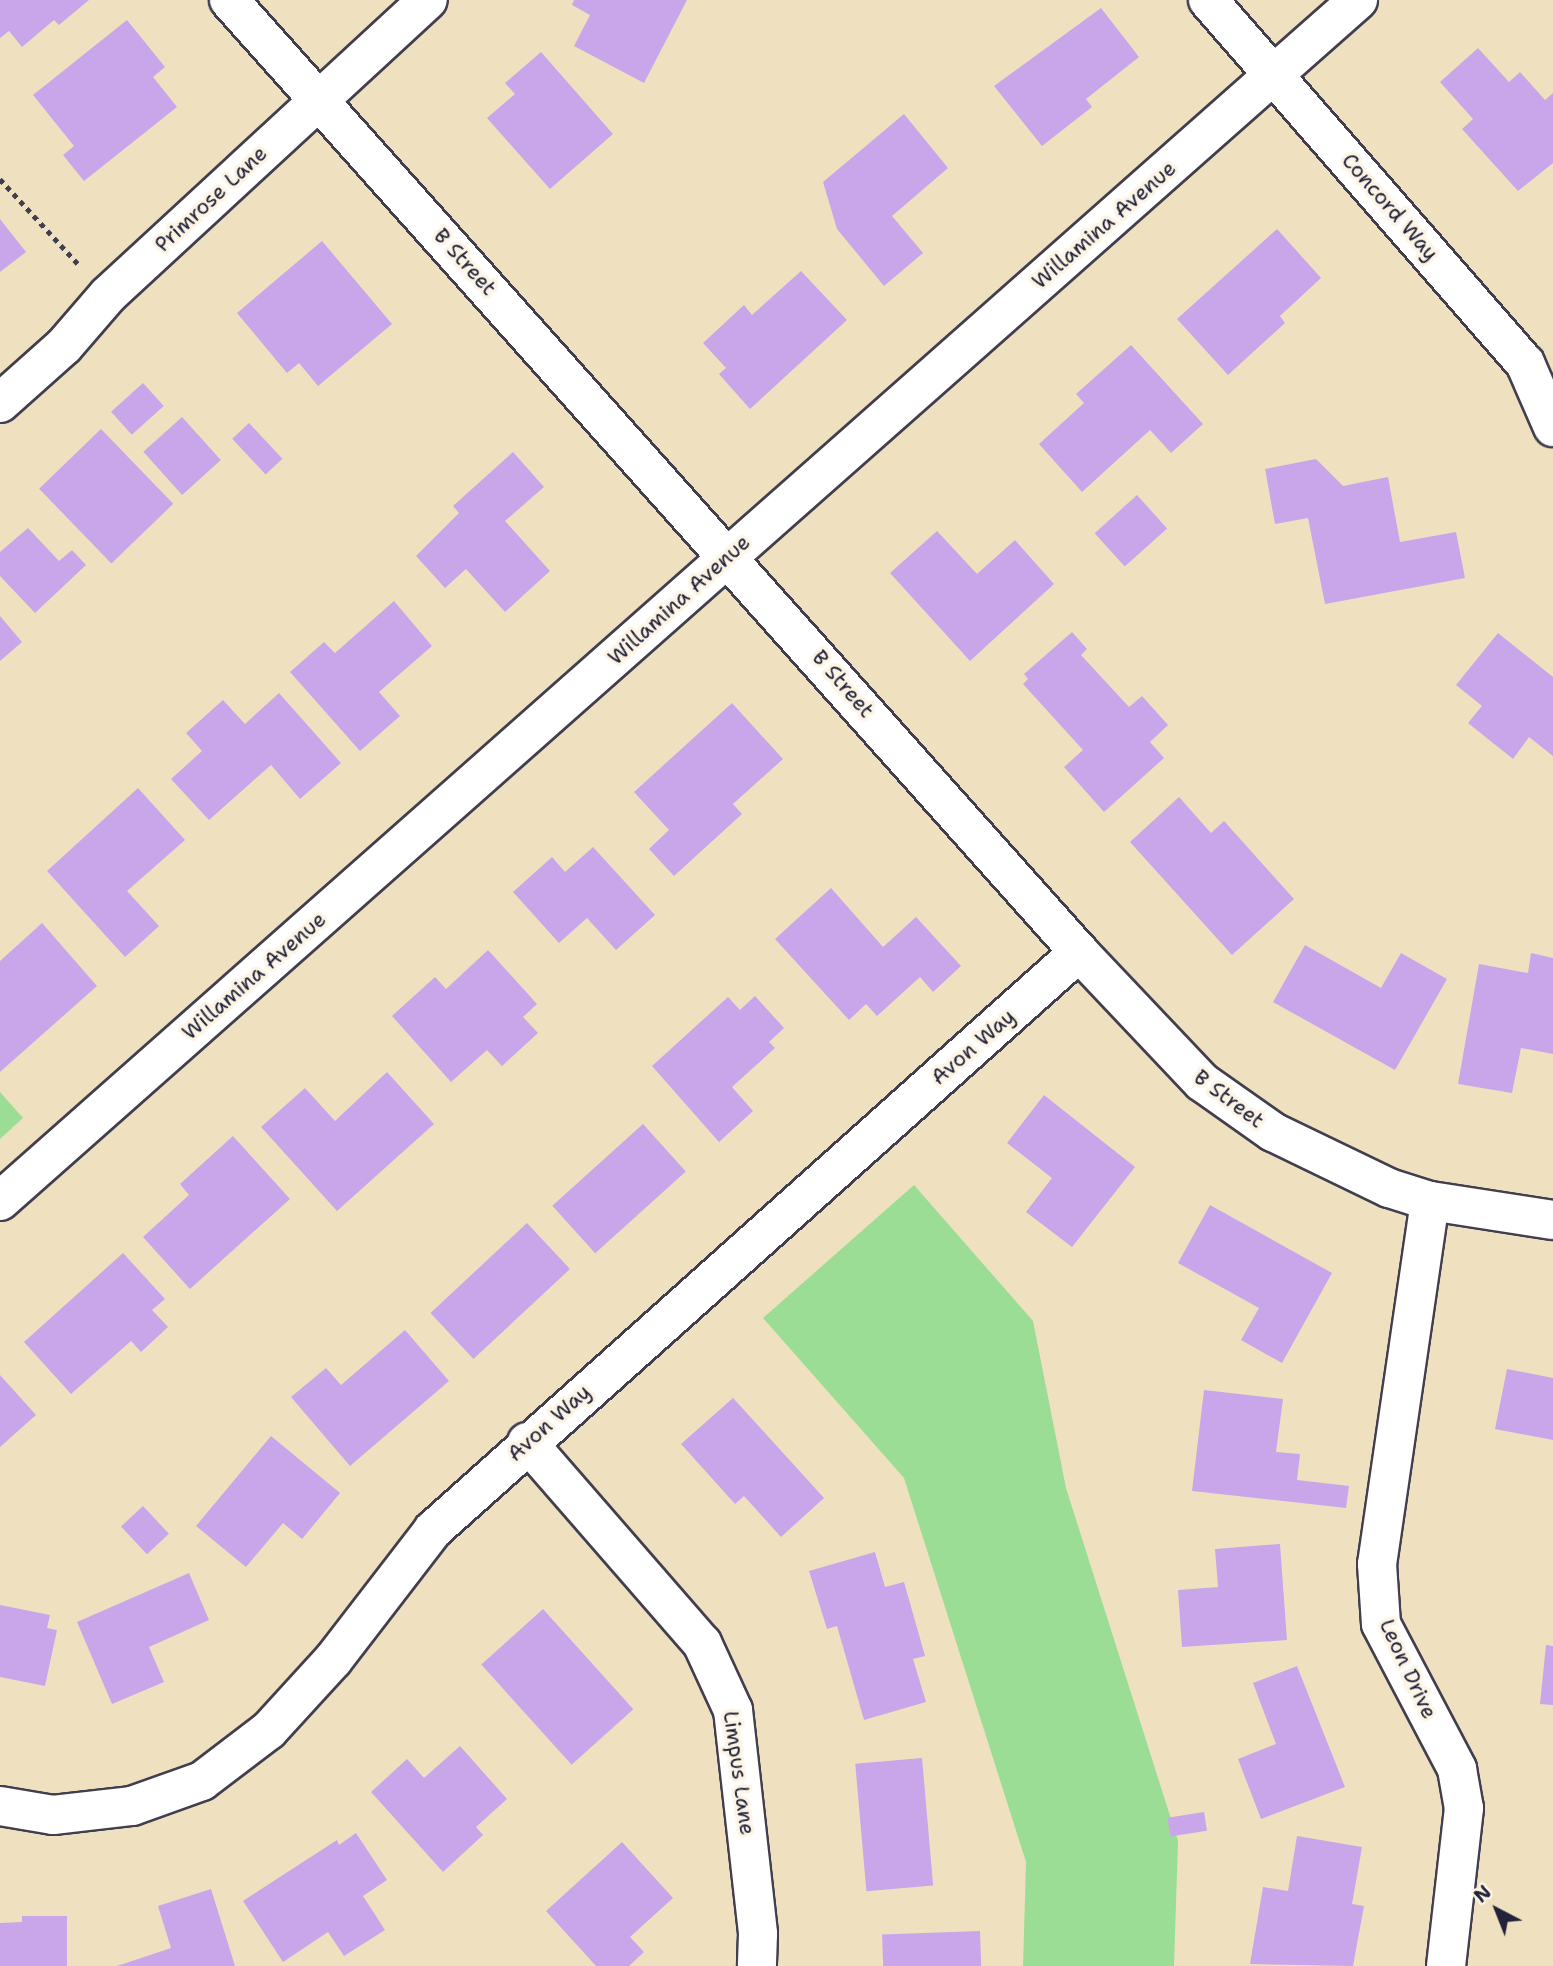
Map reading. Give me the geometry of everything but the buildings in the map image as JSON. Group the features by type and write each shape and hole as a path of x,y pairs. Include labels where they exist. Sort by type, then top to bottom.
{"street":[{"name":"B Street","path":"229,0 729,556 1079,953 1202,1082 1231,1104 1331,1163 1430,1201 1553,1220"},
{"name":"Primrose Lane","path":"0,402 64,345 108,295 428,0"},
{"name":"Concord Way","path":"1208,0 1525,363 1553,427"},
{"name":"Willamina Avenue","path":"0,1201 1358,0"},
{"name":"Avon Way","path":"0,1807 53,1815 119,1807 202,1781 269,1730 333,1660 433,1530 527,1442 1079,953"},
{"name":"Leon Drive","path":"1430,1201 1377,1564 1381,1624 1457,1769 1464,1808 1446,1966"},
{"name":"Limpus Lane","path":"527,1442 702,1643 733,1710 758,1934 757,1966"}],"path":[{"path":"0,179 108,295"}],"green space":[{"path":"0,1092 23,1118 0,1139"},
{"path":"914,1185 1033,1321 1066,1488 1178,1841 1174,1966 1023,1966 1026,1862 904,1478 763,1318"}]}
